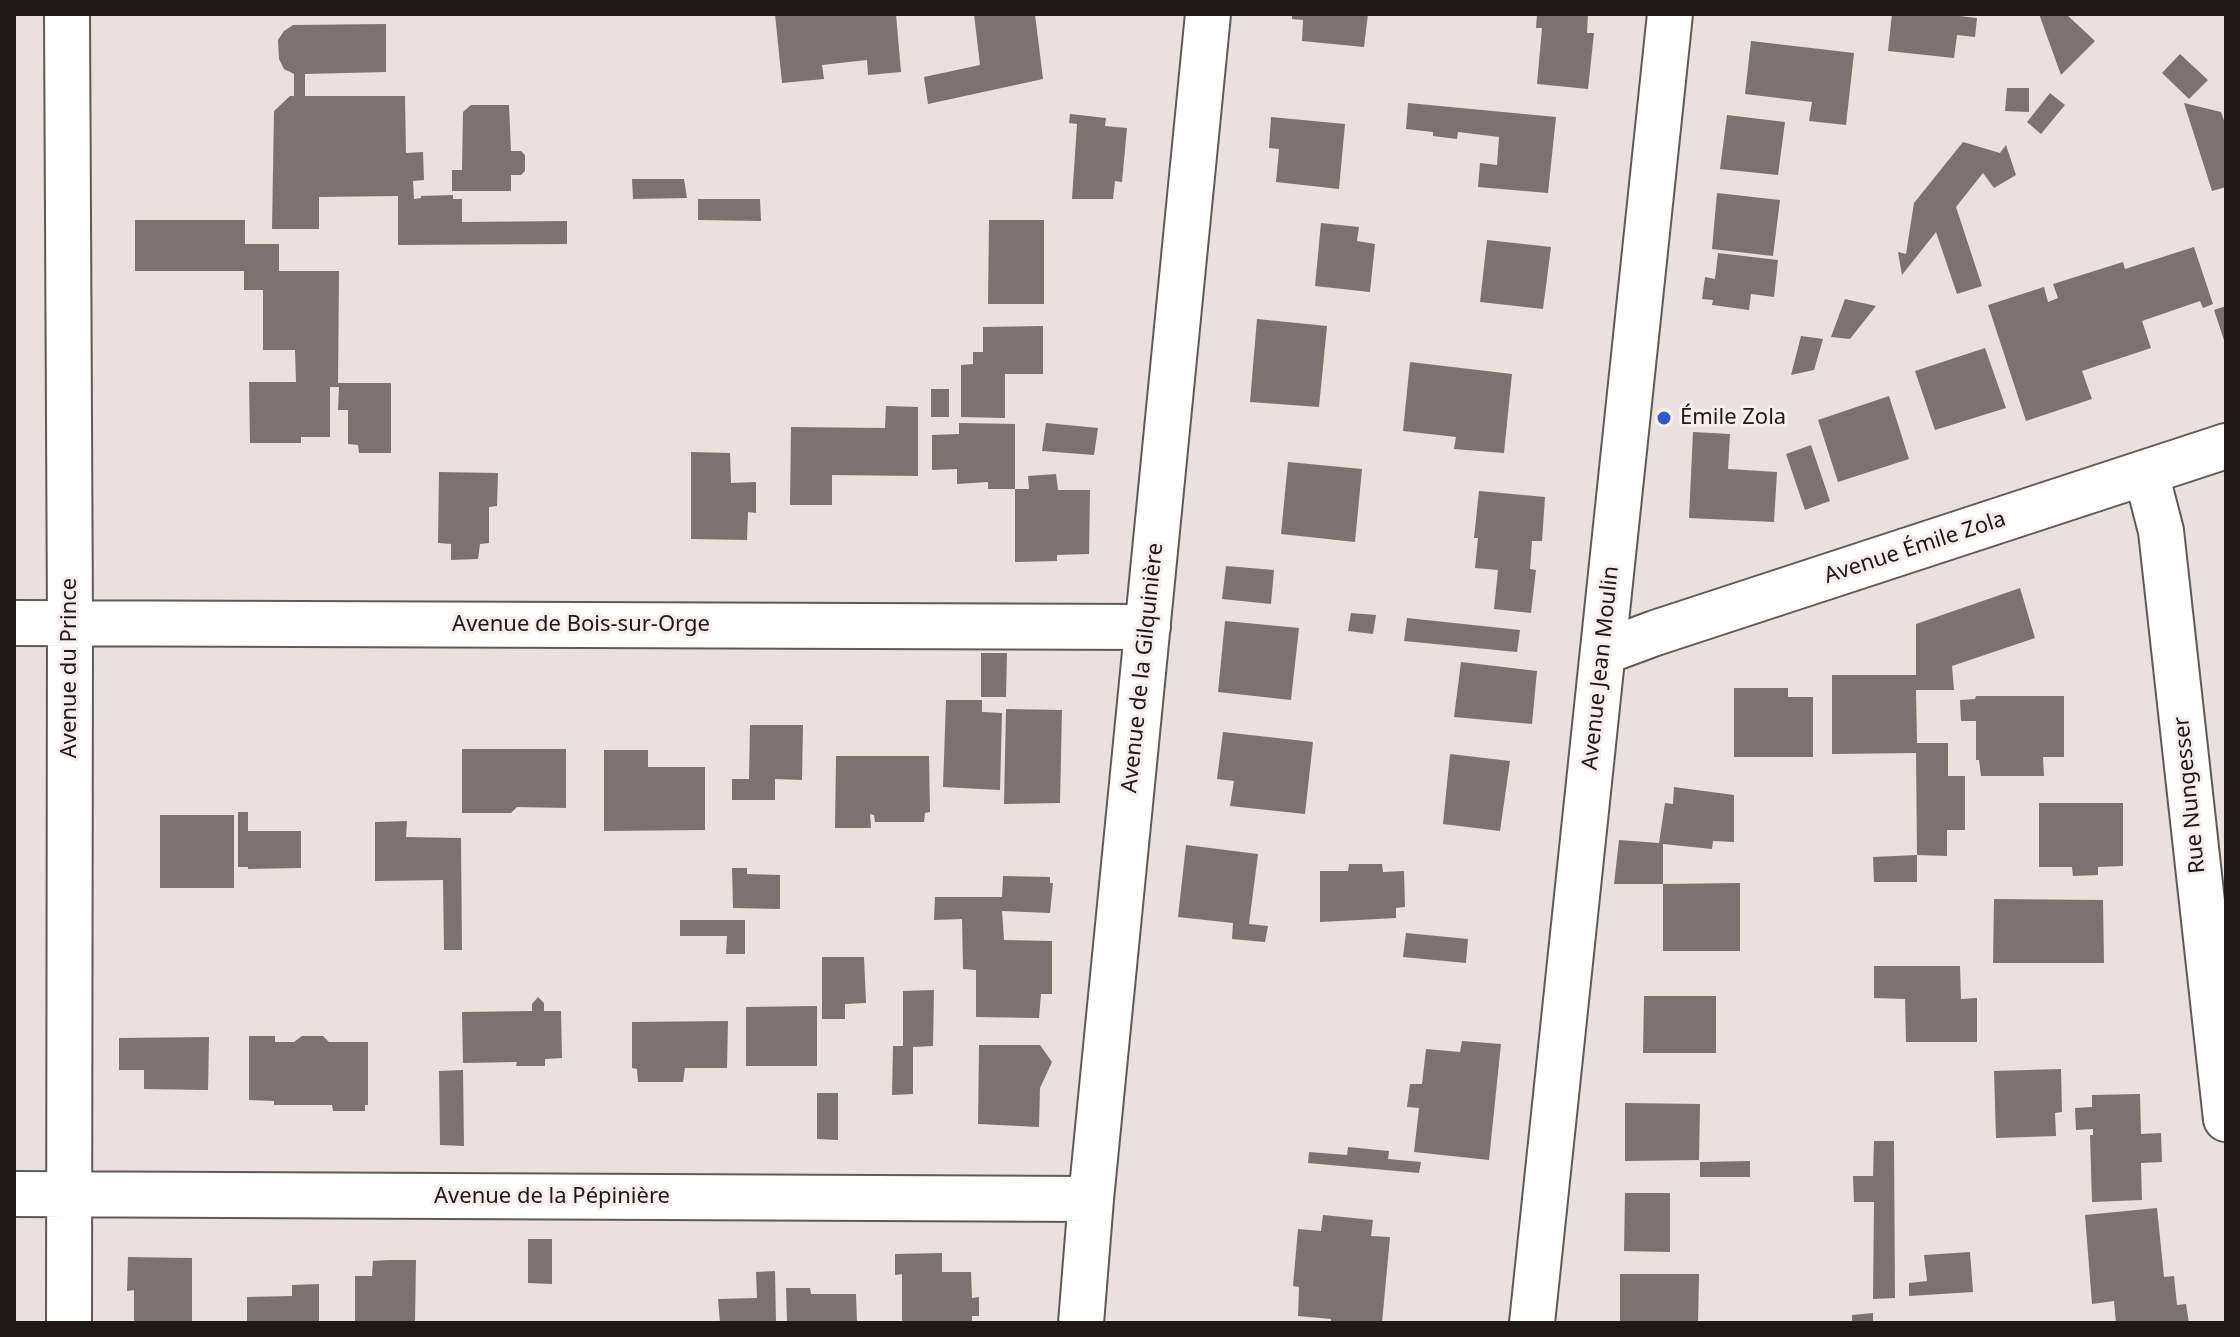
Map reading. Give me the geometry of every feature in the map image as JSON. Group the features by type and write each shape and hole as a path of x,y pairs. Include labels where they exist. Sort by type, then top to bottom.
{"street":[{"name":"Avenue du Prince","path":"67,14 69,1323"},
{"name":"Avenue de la Gilquinière","path":"1081,1323 1208,14"},
{"name":"Avenue Jean Moulin","path":"1532,1323 1670,14"},
{"name":"Avenue Émile Zola","path":"1604,652 2226,446"},
{"name":"Rue Nungesser","path":"2146,473 2161,531 2226,1119"},
{"name":"Avenue de Bois-sur-Orge","path":"14,623 1148,627"},
{"name":"Avenue de la Pépinière","path":"14,1194 1091,1199"}],"building":[{"path":"775,14 896,14 901,72 868,75 867,60 822,65 824,79 782,83"},
{"path":"974,14 1035,14 1043,79 928,104 924,77 980,65"},
{"path":"1292,14 1368,14 1364,47 1302,41 1303,20 1292,19"},
{"path":"1537,14 1588,14 1587,33 1594,33 1588,89 1537,84 1542,28 1536,28"},
{"path":"1892,14 1959,14 1977,18 1975,37 1957,35 1954,58 1888,51"},
{"path":"2039,14 2066,14 2095,41 2061,75"},
{"path":"386,24 386,72 305,74 305,96 405,96 406,153 423,152 424,180 413,181 414,199 453,195 453,199 462,199 462,222 567,221 567,244 398,245 398,196 319,197 319,229 272,229 274,111 294,96 294,74 284,69 279,59 278,40 293,25"},
{"path":"1751,41 1854,53 1846,125 1809,121 1812,102 1745,94"},
{"path":"2180,54 2208,80 2189,99 2162,73"},
{"path":"2007,88 2029,88 2029,112 2005,111"},
{"path":"2050,93 2065,105 2041,134 2027,122"},
{"path":"1408,103 1556,117 1548,193 1478,187 1480,163 1497,165 1499,137 1458,132 1457,139 1406,129"},
{"path":"2184,103 2221,112 2226,126 2226,187 2212,191"},
{"path":"471,105 509,105 511,151 521,151 525,155 525,171 521,175 511,175 511,191 452,191 452,170 462,170 463,112"},
{"path":"1070,114 1106,118 1105,126 1127,128 1122,182 1115,181 1113,199 1072,199 1077,124 1069,123"},
{"path":"1727,115 1785,122 1778,175 1720,169"},
{"path":"1271,117 1345,124 1339,189 1276,182 1279,149 1269,148"},
{"path":"1963,142 2000,153 2006,145 2016,175 1994,188 1983,173 1956,207 1982,286 1957,294 1936,232 1902,275 1898,252 1906,254 1914,203"},
{"path":"632,179 684,179 687,198 633,199"},
{"path":"1717,193 1780,200 1773,256 1712,249"},
{"path":"698,199 760,199 761,221 698,220"},
{"path":"135,220 245,220 245,244 279,244 279,271 339,271 338,383 391,383 391,453 359,453 358,445 348,444 348,410 338,410 339,387 330,387 330,437 301,437 301,443 250,443 249,382 296,382 295,350 263,350 263,290 244,290 244,271 135,271"},
{"path":"989,220 1044,220 1044,304 988,304"},
{"path":"1321,223 1359,227 1357,241 1375,244 1370,292 1315,286"},
{"path":"1487,240 1551,247 1543,309 1480,302"},
{"path":"2194,247 2213,304 2203,308 2200,301 2142,321 2151,348 2082,371 2092,399 2026,421 1988,305 2044,287 2048,302 2058,298 2053,284 2123,262 2125,269"},
{"path":"1718,253 1778,260 1774,297 1751,294 1749,310 1712,305 1713,300 1702,299 1705,277 1715,279"},
{"path":"1845,299 1876,306 1850,339 1831,337"},
{"path":"2226,306 2226,343 2225,343 2214,310"},
{"path":"1257,319 1327,326 1319,407 1250,402"},
{"path":"1043,326 1043,374 1005,374 1005,418 961,417 961,365 973,364 973,352 983,352 983,327"},
{"path":"1801,336 1823,339 1814,370 1791,375"},
{"path":"1985,348 2006,408 1935,430 1915,371"},
{"path":"1410,362 1512,374 1504,453 1454,449 1456,437 1403,431"},
{"path":"931,389 949,389 949,417 931,417"},
{"path":"1889,396 1909,459 1838,482 1818,420"},
{"path":"886,406 918,407 918,476 832,475 832,505 790,505 791,427 885,428"},
{"path":"959,423 1015,424 1015,489 988,489 988,482 957,484 957,469 932,470 932,435 959,434"},
{"path":"1046,423 1098,428 1094,455 1042,451"},
{"path":"1693,432 1730,434 1728,469 1777,472 1774,522 1689,518"},
{"path":"1811,445 1830,501 1805,510 1786,454"},
{"path":"691,452 730,453 731,483 756,482 756,513 748,512 747,540 691,539"},
{"path":"1288,462 1362,469 1355,542 1281,534"},
{"path":"439,472 498,473 497,506 489,507 489,543 480,544 478,559 451,560 451,544 438,543"},
{"path":"1056,474 1058,490 1090,490 1089,554 1057,555 1057,561 1015,562 1015,489 1029,489 1028,476"},
{"path":"1479,491 1545,497 1542,541 1532,541 1530,569 1536,570 1531,613 1494,609 1498,570 1475,568 1478,538 1474,538"},
{"path":"1226,566 1274,570 1271,604 1222,599"},
{"path":"2020,588 2035,638 1952,666 1954,690 1916,690 1917,743 1948,743 1948,776 1965,776 1965,830 1947,830 1947,856 1917,855 1916,753 1832,754 1832,675 1916,675 1916,624"},
{"path":"1351,613 1376,615 1373,634 1348,631"},
{"path":"1407,618 1520,630 1517,652 1404,641"},
{"path":"1225,621 1299,628 1291,700 1218,692"},
{"path":"981,653 1007,653 1006,697 981,697"},
{"path":"1461,662 1537,671 1532,724 1454,717"},
{"path":"1734,688 1788,688 1788,697 1813,697 1813,757 1734,757"},
{"path":"1976,696 2064,696 2064,757 2043,757 2044,776 1981,776 1979,760 1976,760 1976,721 1961,721 1960,700 1975,699"},
{"path":"946,700 982,700 982,712 1002,713 1000,790 943,787"},
{"path":"1006,709 1062,710 1060,803 1004,804"},
{"path":"750,725 803,725 802,780 775,779 775,800 732,800 732,779 749,779"},
{"path":"1223,732 1313,742 1305,814 1230,806 1234,781 1217,779"},
{"path":"462,749 566,749 566,808 517,807 511,813 462,813"},
{"path":"604,750 648,750 648,767 705,767 705,830 604,831"},
{"path":"1450,754 1510,761 1500,831 1443,824"},
{"path":"836,756 929,756 930,812 925,813 924,822 875,822 874,815 870,814 871,828 835,828"},
{"path":"1674,787 1734,795 1734,842 1713,841 1712,849 1663,844 1663,884 1614,884 1619,840 1659,843 1665,803 1673,804"},
{"path":"2039,803 2123,803 2123,866 2098,867 2098,875 2073,876 2072,867 2039,867"},
{"path":"238,812 248,812 248,831 301,831 301,868 238,867"},
{"path":"160,815 234,815 234,888 160,888"},
{"path":"407,821 406,837 461,838 462,950 444,950 443,880 375,881 375,822"},
{"path":"1186,845 1258,854 1249,924 1268,926 1265,942 1232,939 1233,923 1178,917"},
{"path":"1917,855 1917,882 1874,882 1873,857"},
{"path":"1349,864 1382,864 1383,872 1404,871 1405,907 1396,908 1396,918 1320,922 1320,871 1348,871"},
{"path":"732,868 747,868 747,874 780,875 780,909 733,908"},
{"path":"1003,876 1050,877 1050,883 1053,883 1050,913 1002,911 1004,940 1052,941 1052,994 1041,994 1039,1018 976,1017 976,970 963,969 962,919 934,920 935,897 1002,897"},
{"path":"1740,883 1740,951 1663,951 1663,884"},
{"path":"1994,899 2103,900 2104,963 1993,963"},
{"path":"680,920 745,920 745,954 726,954 727,936 680,936"},
{"path":"1406,933 1468,939 1466,963 1403,957"},
{"path":"822,957 864,957 866,1003 845,1004 845,1019 822,1019"},
{"path":"1874,966 1960,966 1961,999 1977,998 1977,1042 1906,1042 1905,999 1874,998"},
{"path":"934,990 933,1046 913,1047 913,1094 892,1095 893,1046 903,1046 903,991"},
{"path":"1644,996 1716,996 1716,1053 1643,1053"},
{"path":"538,997 544,1003 544,1011 561,1011 562,1058 545,1059 545,1066 516,1066 517,1062 463,1063 462,1012 532,1011 532,1004"},
{"path":"817,1006 817,1066 746,1066 746,1007"},
{"path":"728,1021 727,1068 685,1068 683,1082 638,1082 637,1069 632,1068 632,1022"},
{"path":"249,1036 275,1036 275,1042 294,1042 302,1036 323,1036 329,1042 368,1042 368,1105 365,1105 365,1111 333,1111 332,1105 274,1105 274,1101 249,1100"},
{"path":"209,1037 208,1090 144,1089 144,1070 119,1070 119,1038"},
{"path":"1462,1041 1501,1044 1489,1160 1414,1152 1419,1108 1407,1107 1410,1084 1422,1084 1426,1049 1460,1052"},
{"path":"979,1045 1040,1045 1052,1062 1040,1088 1039,1127 978,1124"},
{"path":"2061,1069 2062,1112 2055,1113 2056,1136 1996,1138 1994,1071"},
{"path":"463,1070 464,1146 440,1145 439,1071"},
{"path":"817,1093 838,1093 838,1140 817,1139"},
{"path":"2140,1094 2141,1134 2161,1133 2162,1162 2141,1163 2142,1200 2092,1202 2090,1135 2093,1135 2093,1129 2076,1130 2075,1108 2092,1107 2092,1095"},
{"path":"1625,1103 1700,1104 1699,1160 1625,1161"},
{"path":"1874,1141 1894,1141 1895,1298 1873,1299 1874,1202 1854,1202 1853,1176 1873,1176"},
{"path":"1348,1147 1389,1151 1388,1159 1421,1162 1419,1173 1308,1163 1309,1152 1347,1155"},
{"path":"1750,1161 1750,1177 1700,1177 1700,1162"},
{"path":"1625,1193 1670,1193 1670,1252 1624,1251"},
{"path":"2157,1208 2164,1277 2174,1276 2177,1305 2186,1304 2189,1323 2116,1323 2114,1301 2092,1304 2085,1215"},
{"path":"1323,1215 1373,1220 1371,1236 1390,1237 1382,1323 1331,1323 1331,1319 1298,1316 1299,1287 1293,1286 1298,1229 1321,1231"},
{"path":"528,1239 552,1239 552,1284 528,1283"},
{"path":"1970,1252 1973,1292 1909,1296 1909,1283 1927,1281 1924,1255"},
{"path":"942,1253 942,1272 971,1272 972,1298 979,1297 979,1316 972,1316 972,1323 902,1323 902,1274 895,1275 895,1254"},
{"path":"128,1257 192,1258 192,1323 134,1323 134,1290 127,1291"},
{"path":"416,1260 415,1323 355,1323 355,1276 372,1276 373,1261"},
{"path":"775,1271 776,1323 720,1323 718,1299 757,1298 756,1272"},
{"path":"1620,1274 1699,1274 1698,1323 1620,1323"},
{"path":"319,1284 319,1323 247,1323 247,1297 292,1296 292,1285"},
{"path":"786,1288 810,1288 811,1294 856,1294 857,1323 787,1323"},
{"path":"1873,1313 1873,1323 1852,1323 1852,1315"}],"place":[{"name":"Émile Zola","path":"1664,418"}]}
